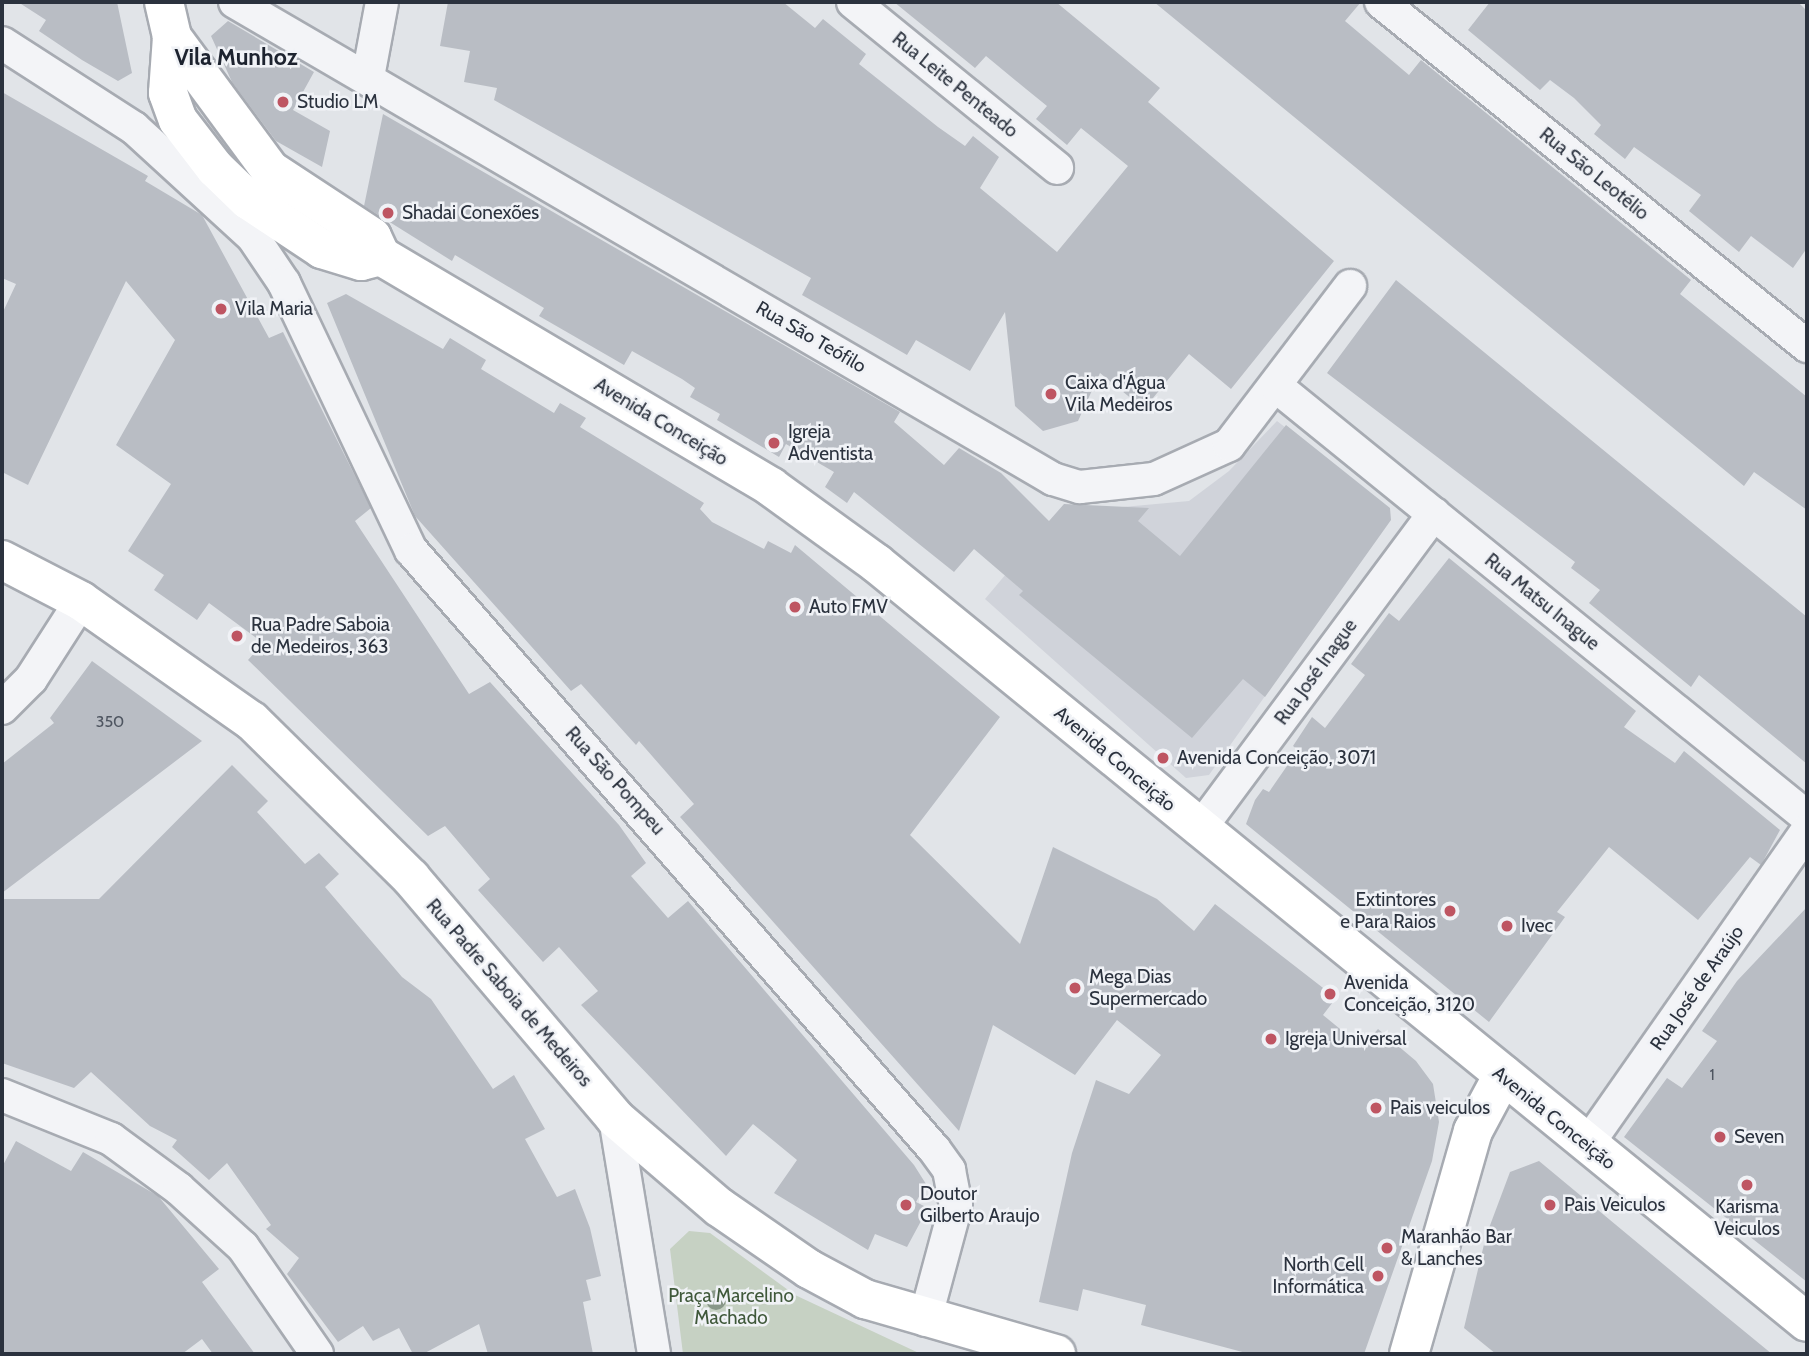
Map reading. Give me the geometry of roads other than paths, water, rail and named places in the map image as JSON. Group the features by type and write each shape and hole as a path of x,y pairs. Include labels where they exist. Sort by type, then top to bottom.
{"main road":[{"name":"Avenida Conceição","path":"168,19 222,112 270,170 372,237 381,256 771,487 971,636 1199,830 1807,1322"},
{"name":"Avenida Conceição","path":"168,19 168,93 188,155 248,200 276,241 361,261 381,256"},
{"name":"Rua Padre Saboia de Medeiros","path":"2,560 81,601 201,681 342,804 615,1118 719,1207 786,1255 865,1298 925,1320 1037,1353"},
{"path":"1409,1354 1473,1131 1503,1075"}],"street":[{"name":"Rua São Teófilo","path":"235,2 1053,479 1110,485 1192,467 1229,445 1278,387 1350,286"},
{"path":"368,78 382,2"},
{"name":"Rua Leite Penteado","path":"853,2 1057,168"},
{"name":"Rua São Leotélio","path":"1381,2 1807,346"},
{"path":"2,43 188,155 222,112"},
{"path":"276,241 301,191"},
{"name":"Rua São Pompeu","path":"276,241 411,550 841,1037 949,1170 956,1205 925,1320"},
{"name":"Rua Matsu Inague","path":"1278,387 1807,817"},
{"name":"Rua José Inague","path":"1199,830 1434,514"},
{"path":"2,708 31,679 81,601"},
{"name":"Rua José de Araújo","path":"1587,1145 1807,831"},
{"path":"2,1095 111,1139 179,1189 243,1247 317,1354"},
{"path":"615,1118 654,1354"}],"place":[{"name":"Studio LM","path":"283,102"},
{"name":"Shadai Conexões","path":"388,213"},
{"name":"Vila Maria","path":"221,309"},
{"name":"Caixa d'Água Vila Medeiros","path":"1051,394"},
{"name":"Igreja Adventista","path":"774,443"},
{"name":"Auto FMV","path":"795,607"},
{"name":"Rua Padre Saboia de Medeiros, 363","path":"237,636"},
{"name":"Avenida Conceição, 3071","path":"1163,758"},
{"name":"Extintores e Para Raios","path":"1450,911"},
{"name":"Ivec","path":"1507,926"},
{"name":"Mega Dias Supermercado","path":"1075,988"},
{"name":"Avenida Conceição, 3120","path":"1330,994"},
{"name":"Igreja Universal","path":"1271,1039"},
{"name":"Pais veiculos","path":"1376,1108"},
{"name":"Seven","path":"1720,1137"},
{"name":"Karisma Veiculos","path":"1747,1185"},
{"name":"Doutor Gilberto Araujo","path":"906,1205"},
{"name":"Pais Veiculos","path":"1550,1205"},
{"name":"Maranhão Bar & Lanches","path":"1387,1248"},
{"name":"North Cell Informática","path":"1378,1276"}],"district":[{"name":"Vila Munhoz","path":"236,57"}],"park label":[{"name":"Praça Marcelino Machado","path":"731,1307"}]}
